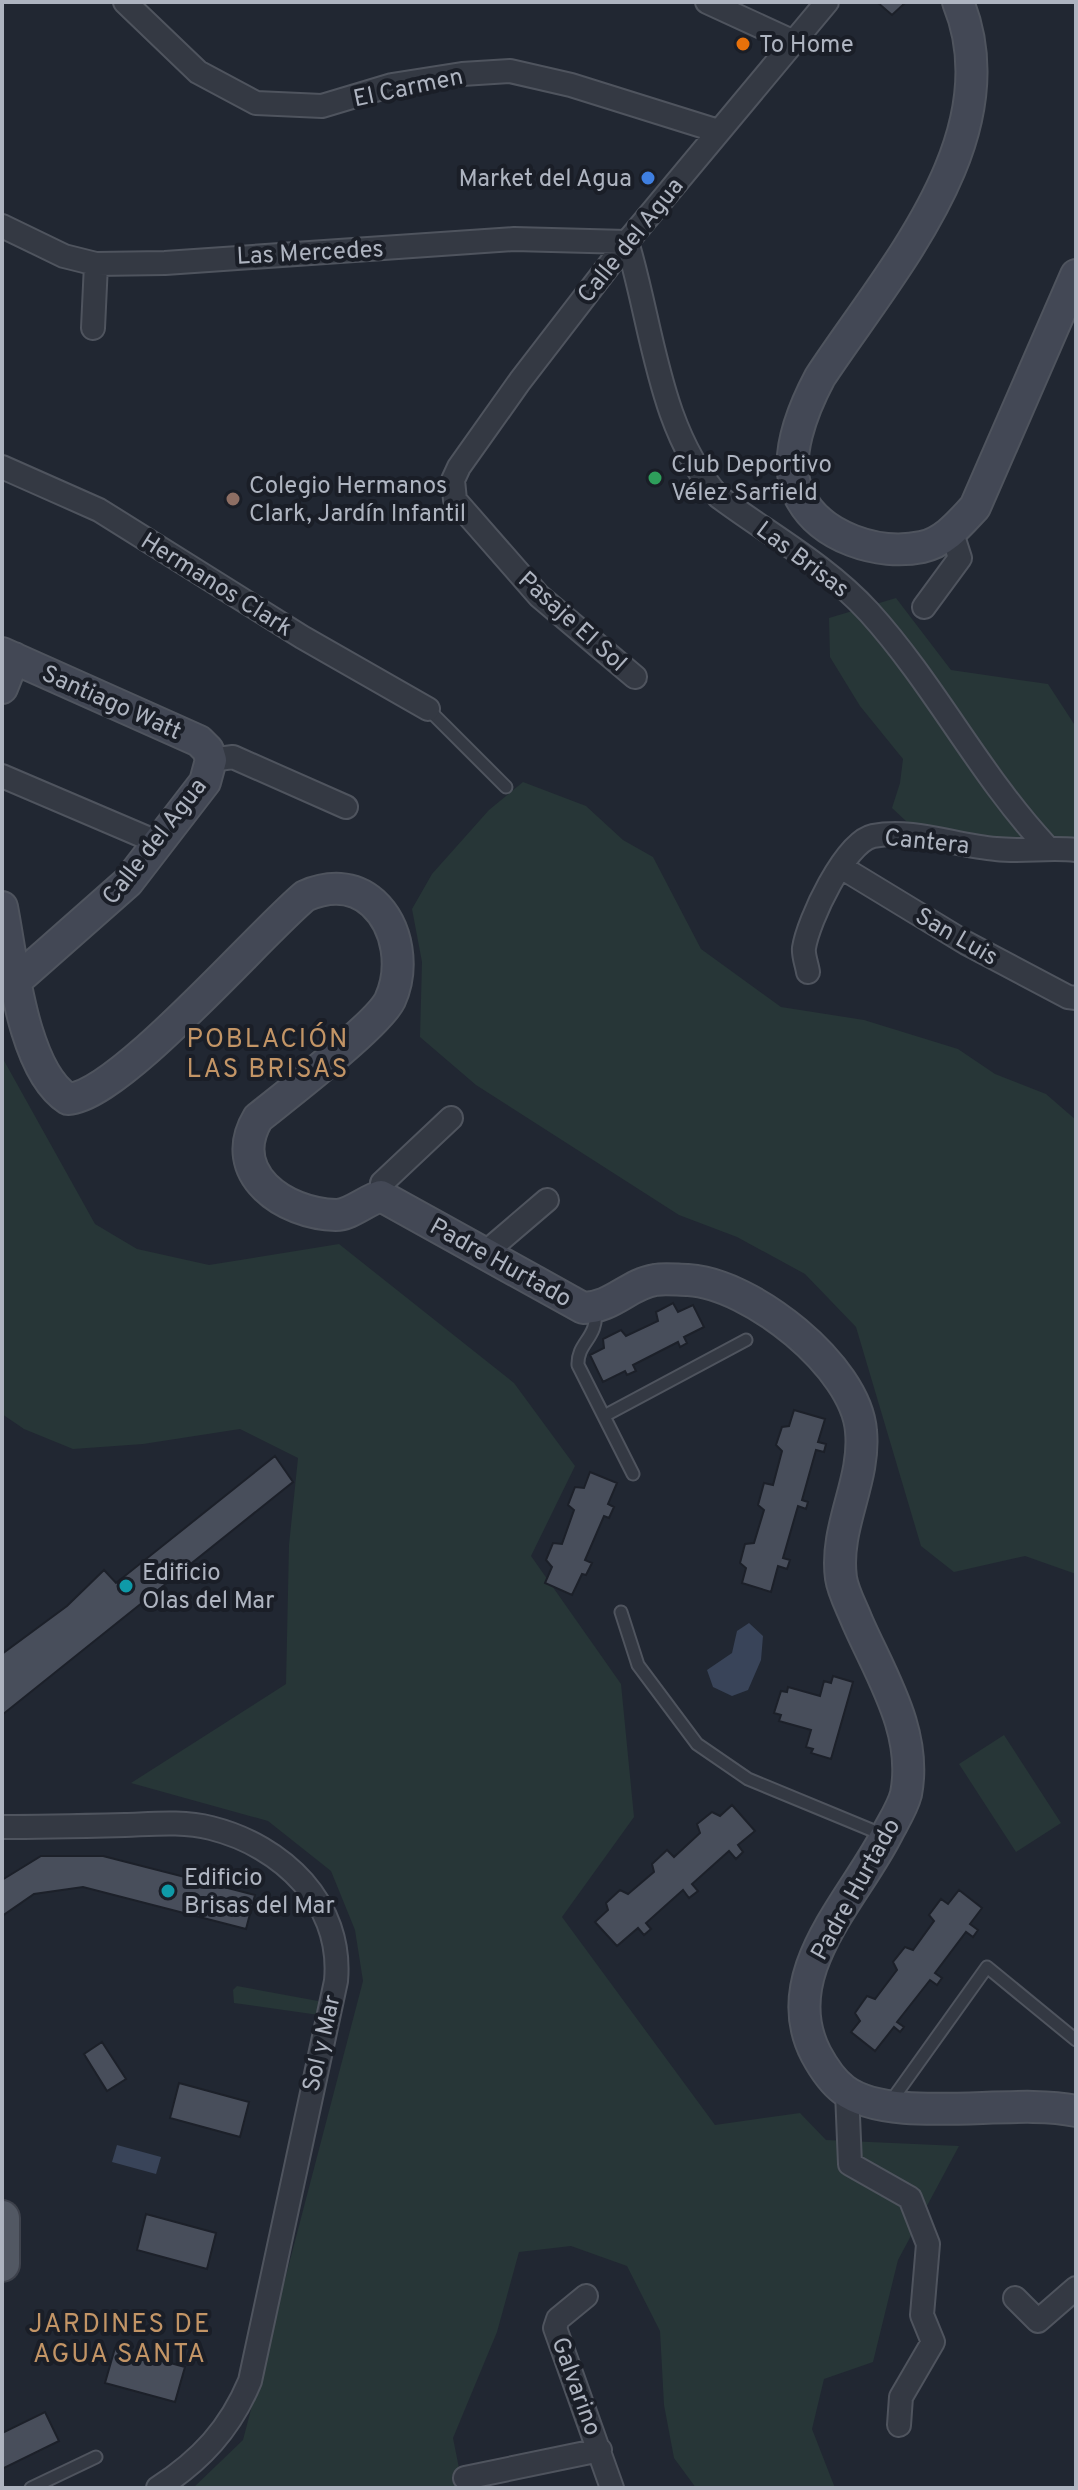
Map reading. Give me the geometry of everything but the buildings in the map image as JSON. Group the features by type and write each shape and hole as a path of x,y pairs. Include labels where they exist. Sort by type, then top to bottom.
{"main road":[{"path":"2,2218 2,2264"}],"street":[{"name":"El Carmen","path":"125,2 198,72 256,103 322,106 392,85 462,74 510,71 571,85 718,131"},
{"path":"707,2 794,42"},
{"name":"Calle del Agua","path":"452,489 459,467 520,381 627,242 827,2"},
{"path":"958,2 966,20 974,65 966,126 955,162 923,222 806,403 796,443 795,477 800,496 818,518 852,542 890,548 924,547 952,533 975,507 1076,275"},
{"name":"Las Mercedes","path":"2,226 64,256 96,264 165,263 514,239 627,242"},
{"name":"Las Brisas","path":"627,242 681,443 704,481 719,497 840,582 868,610 946,710 1009,806 1046,846"},
{"path":"93,328 96,264"},
{"name":"Hermanos Clark","path":"2,467 99,510 302,637 428,709"},
{"name":"Pasaje El Sol","path":"452,489 455,500 539,596 635,677"},
{"path":"924,607 960,558 952,533"},
{"path":"2,688 8,656"},
{"name":"Santiago Watt","path":"8,656 199,741 208,750 211,760"},
{"path":"211,760 233,757 346,807"},
{"name":"Calle del Agua","path":"17,980 103,907 159,843 205,782 211,760"},
{"path":"2,776 159,843"},
{"name":"Cantera","path":"808,972 803,950 820,900 855,845 872,836 914,836 998,850 1046,846"},
{"path":"1046,846 1076,850"},
{"name":"San Luis","path":"841,867 966,943 1068,997 1076,998"},
{"path":"2,907 17,980 19,1011 39,1060 52,1083 68,1099 94,1090 143,1051 305,896 324,887 350,890 373,903 394,933 399,970 390,1002 371,1023 258,1118 247,1137 250,1166 260,1181 298,1207 338,1215 381,1196 382,1183 451,1118"},
{"name":"Padre Hurtado","path":"381,1196 569,1303 594,1308 655,1280 694,1280 722,1287 758,1306 791,1329 840,1379 854,1400 861,1429 861,1465 843,1519 841,1579 903,1722 909,1761 906,1797 886,1836 816,1948 807,1978 804,2010 809,2040 824,2069 847,2092 862,2101 888,2105 1076,2111"},
{"path":"485,1253 547,1200"},
{"name":"Sol y Mar","path":"2,1827 177,1824 213,1828 265,1851 294,1871 322,1905 330,1923 338,1961 336,1981 250,2381 236,2415 215,2442 190,2467 158,2488"},
{"path":"847,2092 850,2164 910,2198 928,2244 922,2315 933,2342 901,2397 899,2425"},
{"path":"1015,2298 1038,2321 1076,2288"},
{"name":"Galvarino","path":"586,2296 558,2319 555,2328 612,2488"},
{"path":"465,2478 600,2450"}],"lane":[{"path":"428,709 506,787"},
{"path":"594,1308 594,1333 577,1354 578,1365 633,1474"},
{"path":"604,1416 746,1340"},
{"path":"621,1612 638,1665 697,1744 748,1779 886,1836"},
{"path":"888,2105 987,1967 1076,2040"},
{"path":"31,2488 96,2457"}],"shaded area":[{"path":"896,598 951,670 1048,684 1076,727 1076,841 922,836 892,808 903,759 860,706 830,657 829,618"},
{"path":"523,782 586,806 623,840 653,857 701,949 781,1007 864,1020 958,1049 995,1074 1046,1094 1076,1120 1076,1574 1025,1556 954,1572 921,1546 856,1327 805,1274 737,1237 679,1215 476,1085 420,1037 422,962 412,909 432,874 489,810"},
{"path":"2,1057 95,1224 137,1249 209,1265 339,1244 514,1383 575,1466 531,1556 621,1684 634,1817 562,1917 715,2125 800,2113 826,2140 959,2146 898,2260 873,2362 824,2379 812,2429 835,2488 696,2488 674,2458 664,2405 660,2331 627,2266 571,2246 519,2252 497,2332 453,2438 463,2488 193,2488 243,2440 363,1981 355,1930 331,1871 268,1821 131,1783 286,1684 289,1545 298,1458 240,1429 143,1444 73,1449 24,1429 2,1414"},
{"path":"1004,1735 1061,1823 1016,1852 959,1764"},
{"path":"237,1986 318,2001 321,2004 319,2015 234,2003 233,1990"}],"water":[{"path":"749,1623 763,1636 761,1660 748,1690 732,1696 713,1687 707,1670 732,1653 737,1631"},
{"path":"117,2145 161,2157 156,2174 112,2162"}],"place":[{"name":"To Home","path":"743,44"},
{"name":"Market del Agua","path":"648,178"},
{"name":"Club Deportivo Vélez Sarfield","path":"655,478"},
{"name":"Colegio Hermanos Clark, Jardín Infantil","path":"233,499"},
{"name":"Edificio Olas del Mar","path":"126,1586"},
{"name":"Edificio Brisas del Mar","path":"168,1891"}],"district":[{"name":"POBLACIÓN LAS BRISAS","path":"268,1053"},
{"name":"JARDINES DE AGUA SANTA","path":"120,2338"}]}
